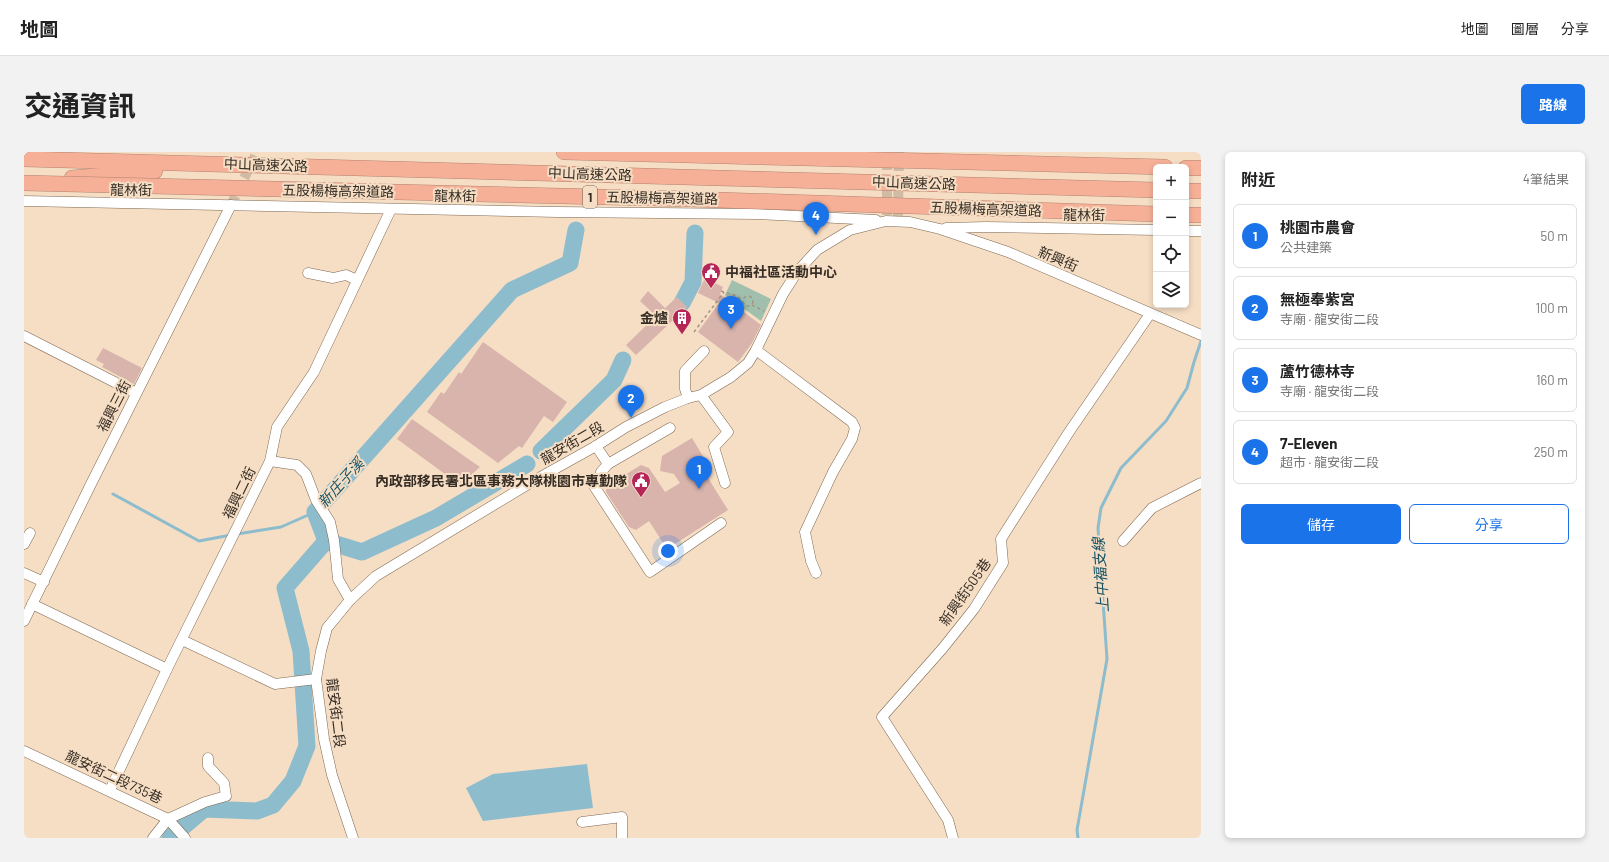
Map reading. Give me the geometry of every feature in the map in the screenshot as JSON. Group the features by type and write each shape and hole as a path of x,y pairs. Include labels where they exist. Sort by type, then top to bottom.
{"highway":[{"name":"中山高速公路","path":"564,152 1153,167"},
{"name":"中山高速公路","path":"24,159 1153,190"},
{"path":"24,179 88,177 220,164"},
{"path":"1189,168 1201,168"},
{"name":"五股楊梅高架道路","path":"24,183 690,199 1153,214"},
{"path":"1189,191 1201,191"},
{"path":"1189,215 1201,215"}],"street":[{"name":"龍林街","path":"24,201 886,218"},
{"name":"福興三街","path":"24,621 136,393 231,205"},
{"name":"福興二街","path":"110,790 167,669 270,461 277,427 314,372 391,209"},
{"name":"龍安街二段","path":"353,838 332,775 313,680 327,628 350,600 376,576 535,480 665,407 688,398 701,395 731,377 748,363 756,350 783,294 797,272 817,250 850,230 886,218 899,218"},
{"name":"新興街","path":"899,218 940,228 1008,252 1201,335"},
{"name":"龍林街","path":"940,228 986,227 1153,230"},
{"path":"1189,231 1201,231"},
{"path":"308,273 333,278 346,275 357,280"},
{"name":"新興街505巷","path":"952,838 948,820 882,716 943,648 974,609 1003,563 1001,539 1069,432 1150,314"},
{"path":"24,336 136,393"},
{"path":"756,350 852,422 855,428 852,439 833,472 805,532 811,561 816,573"},
{"path":"688,398 685,389 684,370 704,351"},
{"path":"701,395 728,432 714,447 725,483"},
{"path":"670,428 608,464 601,472 600,480 594,486 650,572 721,523"},
{"path":"596,446 608,464"},
{"path":"270,461 297,465 306,474 316,500 330,522 334,540 338,579 350,600"},
{"path":"1123,541 1152,508 1201,483"},
{"path":"24,544 30,533"},
{"path":"24,572 44,582"},
{"path":"32,604 167,669"},
{"path":"182,640 275,684 313,680"},
{"name":"龍安街二段735巷","path":"24,751 110,790 169,819 184,838"},
{"path":"153,838 169,819 205,802 226,796 224,783 208,766 208,758"},
{"path":"582,822 622,817 622,838"}],"path":[{"path":"721,291 734,295 743,300 746,306 752,305 773,316"},
{"path":"694,332 724,292"},
{"path":"743,300 745,297 750,296 753,300 752,305"}],"green space":[{"path":"732,280 771,299 761,321 725,295"}],"water":[{"path":"587,764 593,808 483,821 466,788 493,774"}],"building":[{"path":"705,278 723,287 720,294 761,325 752,343 738,362 698,332 719,303 698,293"},
{"path":"648,291 665,308 677,297 687,307 636,355 626,345 656,316 640,301"},
{"path":"483,342 567,402 553,422 544,416 522,448 519,446 498,463 427,412 441,392 444,394 459,372 461,374"},
{"path":"103,348 142,368 134,384 102,367 104,364 96,360"},
{"path":"412,419 480,467 460,485 397,439"},
{"path":"692,438 704,458 698,462 728,510 667,549 649,521 636,530 629,527 606,492 606,482 607,478 611,475 615,481 641,465 649,468 665,492 680,483 674,474 660,471 662,456"}],"waterway":[{"name":"新庄子溪","path":"170,838 204,809 257,811 273,805 293,781 307,746 301,651 285,588 326,541 315,512 512,290 570,263 576,230"},
{"path":"682,303 693,282 695,233"},
{"name":"上中福支線","path":"1078,838 1077,830 1107,659 1098,528 1101,508 1121,468 1166,421 1187,388 1201,341"},
{"path":"541,451 614,380 623,360"},
{"path":"326,541 362,552 436,518 527,464"},
{"path":"113,494 199,541 231,535"},
{"path":"237,534 281,527 315,512"}],"tunnel":[{"path":"231,205 257,152"},
{"path":"887,152 887,215"},
{"path":"898,216 899,152"}],"place":[{"name":"7-Eleven","path":"816,235"},
{"name":"中福社區活動中心","path":"711,289"},
{"name":"蘆竹德林寺","path":"731,329"},
{"name":"金爐","path":"682,335"},
{"name":"無極奉紫宮","path":"631,418"},
{"name":"桃園市農會","path":"699,489"},
{"name":"內政部移民署北區事務大隊桃園市專勤隊","path":"641,498"}]}
